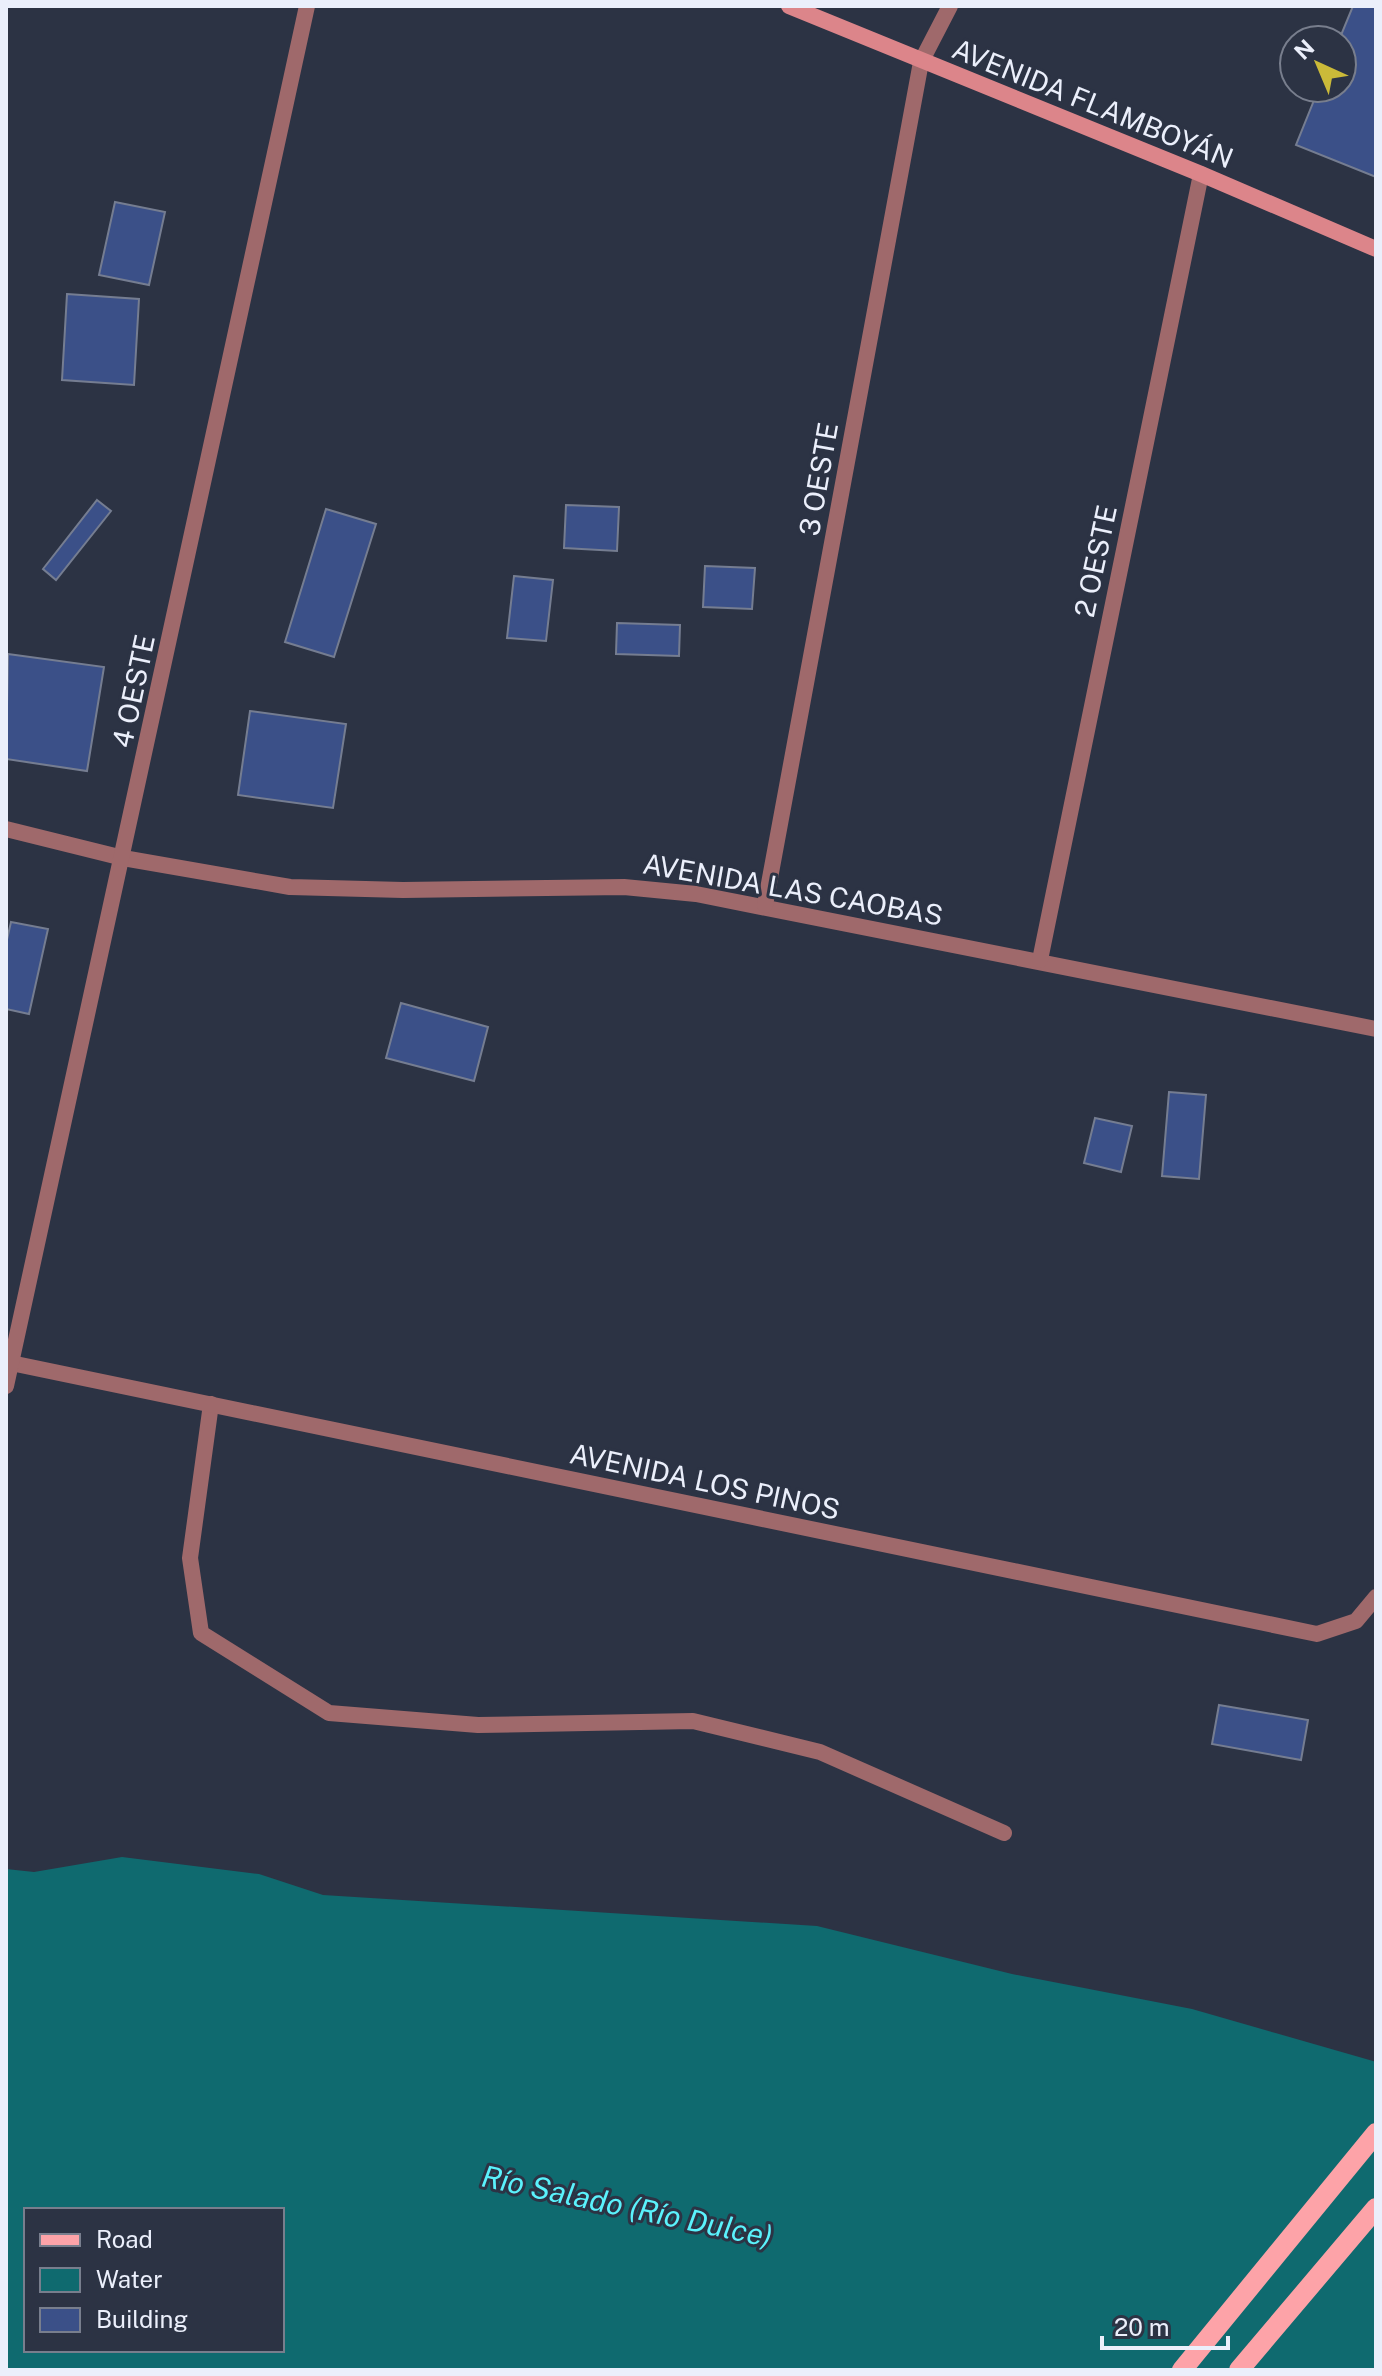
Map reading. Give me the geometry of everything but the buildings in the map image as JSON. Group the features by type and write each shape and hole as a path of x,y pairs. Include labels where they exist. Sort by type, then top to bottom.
{"main road":[{"path":"1182,2370 1376,2133"},
{"path":"1239,2370 1376,2208"}],"street":[{"name":"4 OESTE","path":"6,1386 307,6"},
{"name":"AVENIDA FLAMBOYÁN","path":"789,6 1376,249"},
{"name":"3 OESTE","path":"765,905 921,62 950,6"},
{"name":"2 OESTE","path":"1040,960 1201,174"},
{"name":"AVENIDA LAS CAOBAS","path":"6,829 123,858 290,887 403,890 624,887 765,905 1376,1029"},
{"name":"AVENIDA LOS PINOS","path":"11,1363 1317,1634 1356,1621 1376,1597"},
{"path":"211,1404 190,1558 201,1633 329,1713 478,1725 693,1721 820,1752 1004,1833"}],"water":[{"name":"Río Salado (Río Dulce)","path":"122,1857 259,1874 323,1895 817,1926 1012,1974 1192,2009 1376,2062 1376,2370 6,2370 6,1869 34,1872"}]}
